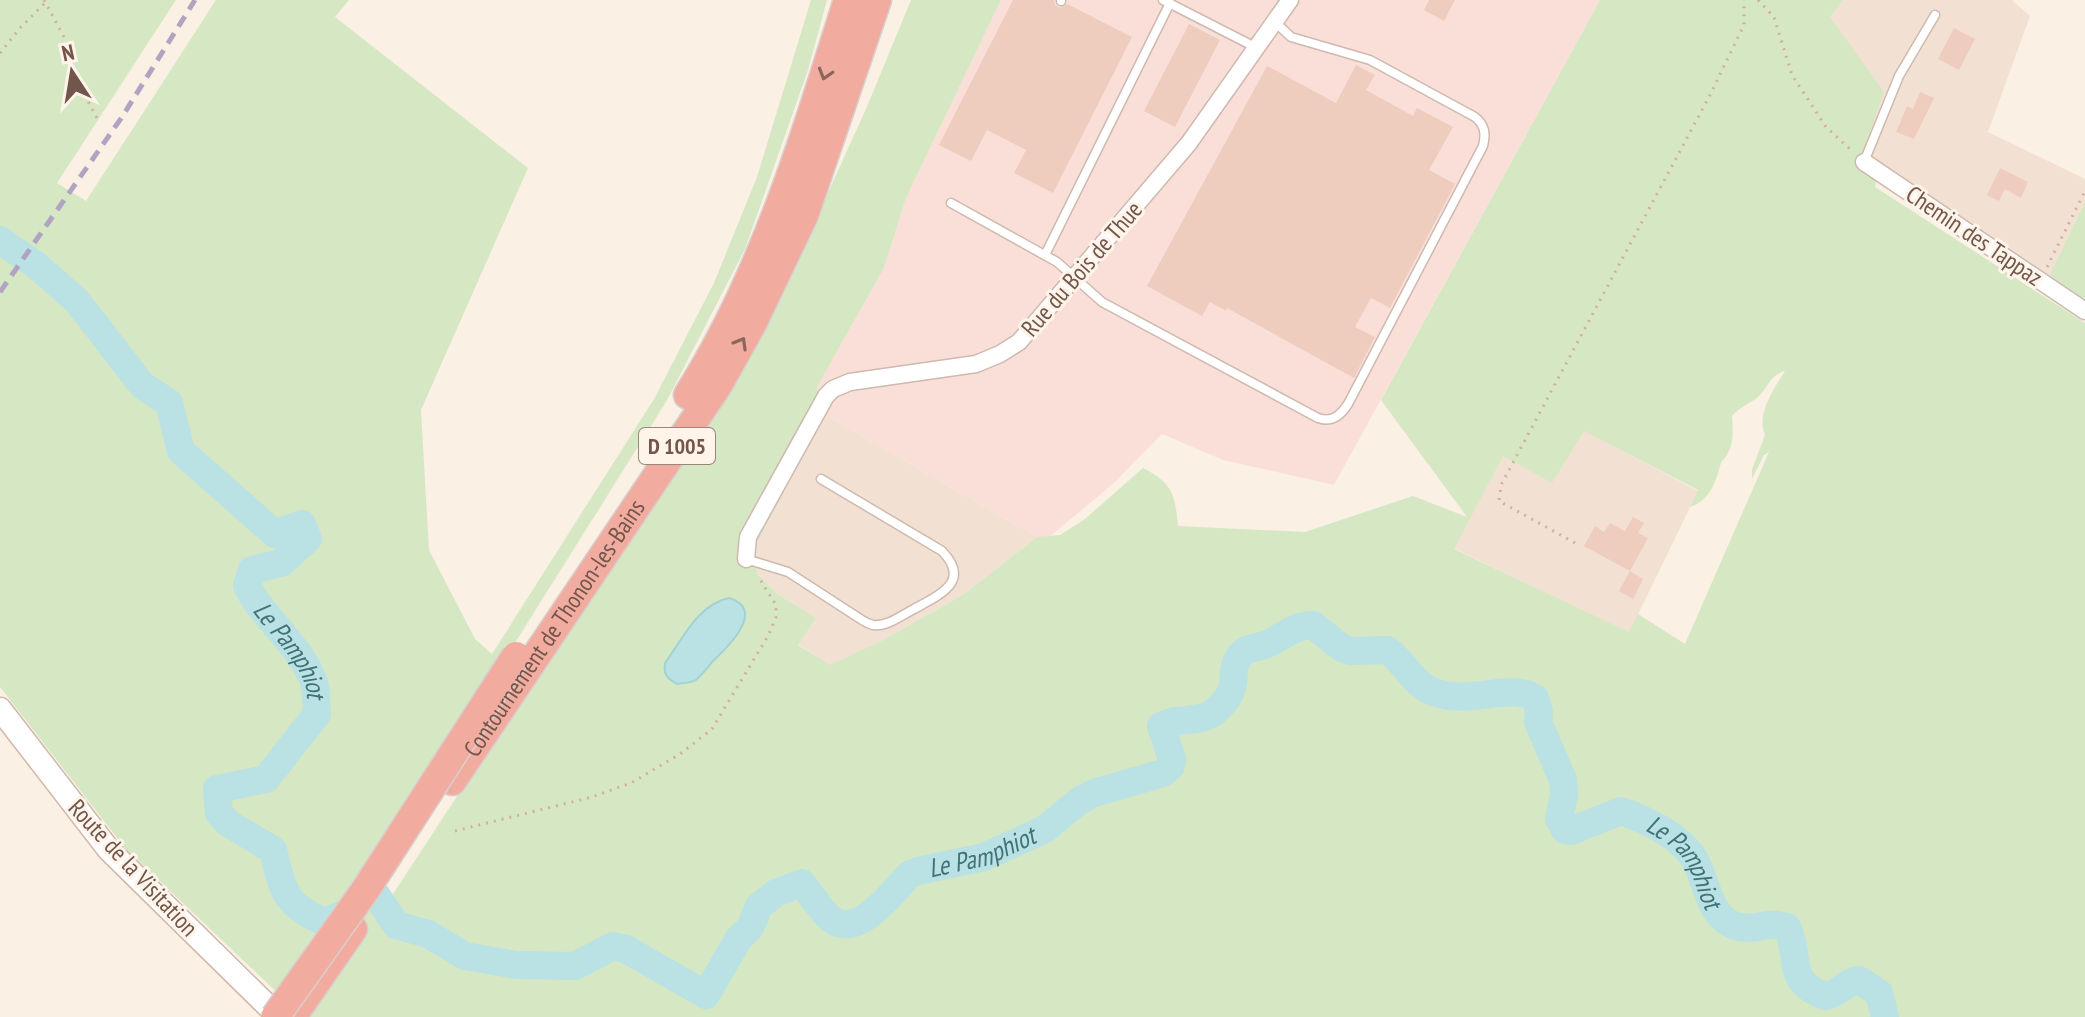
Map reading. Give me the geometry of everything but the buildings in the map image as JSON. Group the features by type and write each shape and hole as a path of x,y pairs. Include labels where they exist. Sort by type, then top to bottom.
{"highway":[{"name":"Contournement de Thonon-les-Bains","path":"292,1017 378,894 702,373 735,310 786,195 848,0"},
{"name":"Contournement de Thonon-les-Bains","path":"277,1017 522,661 718,385 752,324 804,215 877,0"},
{"path":"862,47 888,0"}],"street":[{"name":"Rue du Bois de Thue","path":"746,559 748,537 819,405 833,389 860,379 966,366 1013,347 1189,143 1290,0"},
{"name":"Chemin des Tappaz","path":"1864,162 2085,311"},
{"name":"Route de la Visitation","path":"0,709 109,850 277,1017"}],"lane":[{"path":"1045,255 1166,2 1257,48"},
{"path":"1864,162 1899,76 1935,15"},
{"path":"951,203 1045,255 1076,276 1092,295 1107,305 1318,418 1331,419 1343,411 1483,146 1484,133 1475,117 1370,60 1291,37 1275,22"},
{"path":"746,559 788,572 874,625 888,623 947,590 953,580 953,569 950,559 942,551 821,479"}],"path":[{"path":"1575,543 1499,501 1501,485 1710,95 1744,25 1744,0"},
{"path":"1758,0 1774,17 1792,75 1800,88 1826,127 1864,162"},
{"path":"0,53 44,2 64,37 75,78 97,118"},
{"path":"2040,281 2085,191"},
{"path":"455,831 592,797 631,783 680,754 712,729 768,636 776,617 776,605 746,559"}],"shaded area":[{"path":"1001,0 1600,0 1334,485 1223,460 1162,434 1114,483 1048,538 1037,537 824,414 817,387 884,268 906,198"},
{"path":"1843,0 2012,0 2030,16 1988,132 2085,179 2085,202 2049,276 1862,154 1830,16"},
{"path":"824,414 1037,537 964,594 830,666 798,644 816,618 776,593 757,574 756,545"},
{"path":"1583,430 1698,491 1629,633 1453,548 1503,455"}],"green space":[{"path":"0,0 176,0 57,183 86,201 216,0 349,0 335,17 528,168 421,410 429,550 475,639 492,654 654,399 714,283 757,177 811,0 827,0 808,70 745,249 666,402 466,721 363,874 393,894 735,379 791,274 866,109 911,0 1001,0 906,198 884,268 817,387 824,414 756,545 757,574 776,593 816,618 798,645 830,665 885,639 964,594 1037,537 1060,535 1085,519 1143,468 1161,479 1171,491 1178,526 1305,532 1413,496 1467,517 1381,400 1600,0 1843,0 1830,17 1884,92 1862,154 1880,164 1875,187 2085,323 2085,1017 303,1017 125,848 0,687","holes":["1785,371 1764,410 1765,435 1752,469 1752,479 1764,455 1769,452 1685,644 1638,614 1629,632 1454,549 1503,456 1552,483 1584,431 1698,490 1690,507 1697,504 1711,491 1729,450 1732,416 1758,397 1776,375"]},
{"path":"2085,202 2085,301 2049,276"}],"water":[{"path":"729,598 740,603 745,611 745,619 735,638 696,680 677,684 666,674 665,663 700,615 708,607"}],"waterway":[{"name":"Le Pamphiot","path":"0,240 36,265 77,301 142,385 169,403 181,451 275,534 302,524 308,539 281,563 252,570 247,586 308,669 315,687 317,714 266,779 217,789 219,813 228,823 273,850 287,895 301,909 325,922 349,912 366,890 375,893 396,925 428,934 465,956 517,965 575,966 613,946 626,949 706,995 739,938 750,928 759,906 776,893 802,883 831,919 841,924 852,923 874,911 909,875 984,857 1045,829 1079,801 1094,793 1163,773 1171,766 1172,759 1161,726 1208,716 1229,696 1236,663 1242,654 1294,629 1313,625 1349,651 1387,650 1420,684 1434,692 1461,697 1513,692 1535,698 1538,722 1563,780 1564,795 1559,819 1565,830 1571,831 1621,811 1660,829 1693,857 1713,904 1724,920 1739,927 1787,927 1796,968 1804,984 1826,996 1859,980 1879,993 1885,1017"}],"railway":[{"path":"0,292 122,117 195,0"}]}
